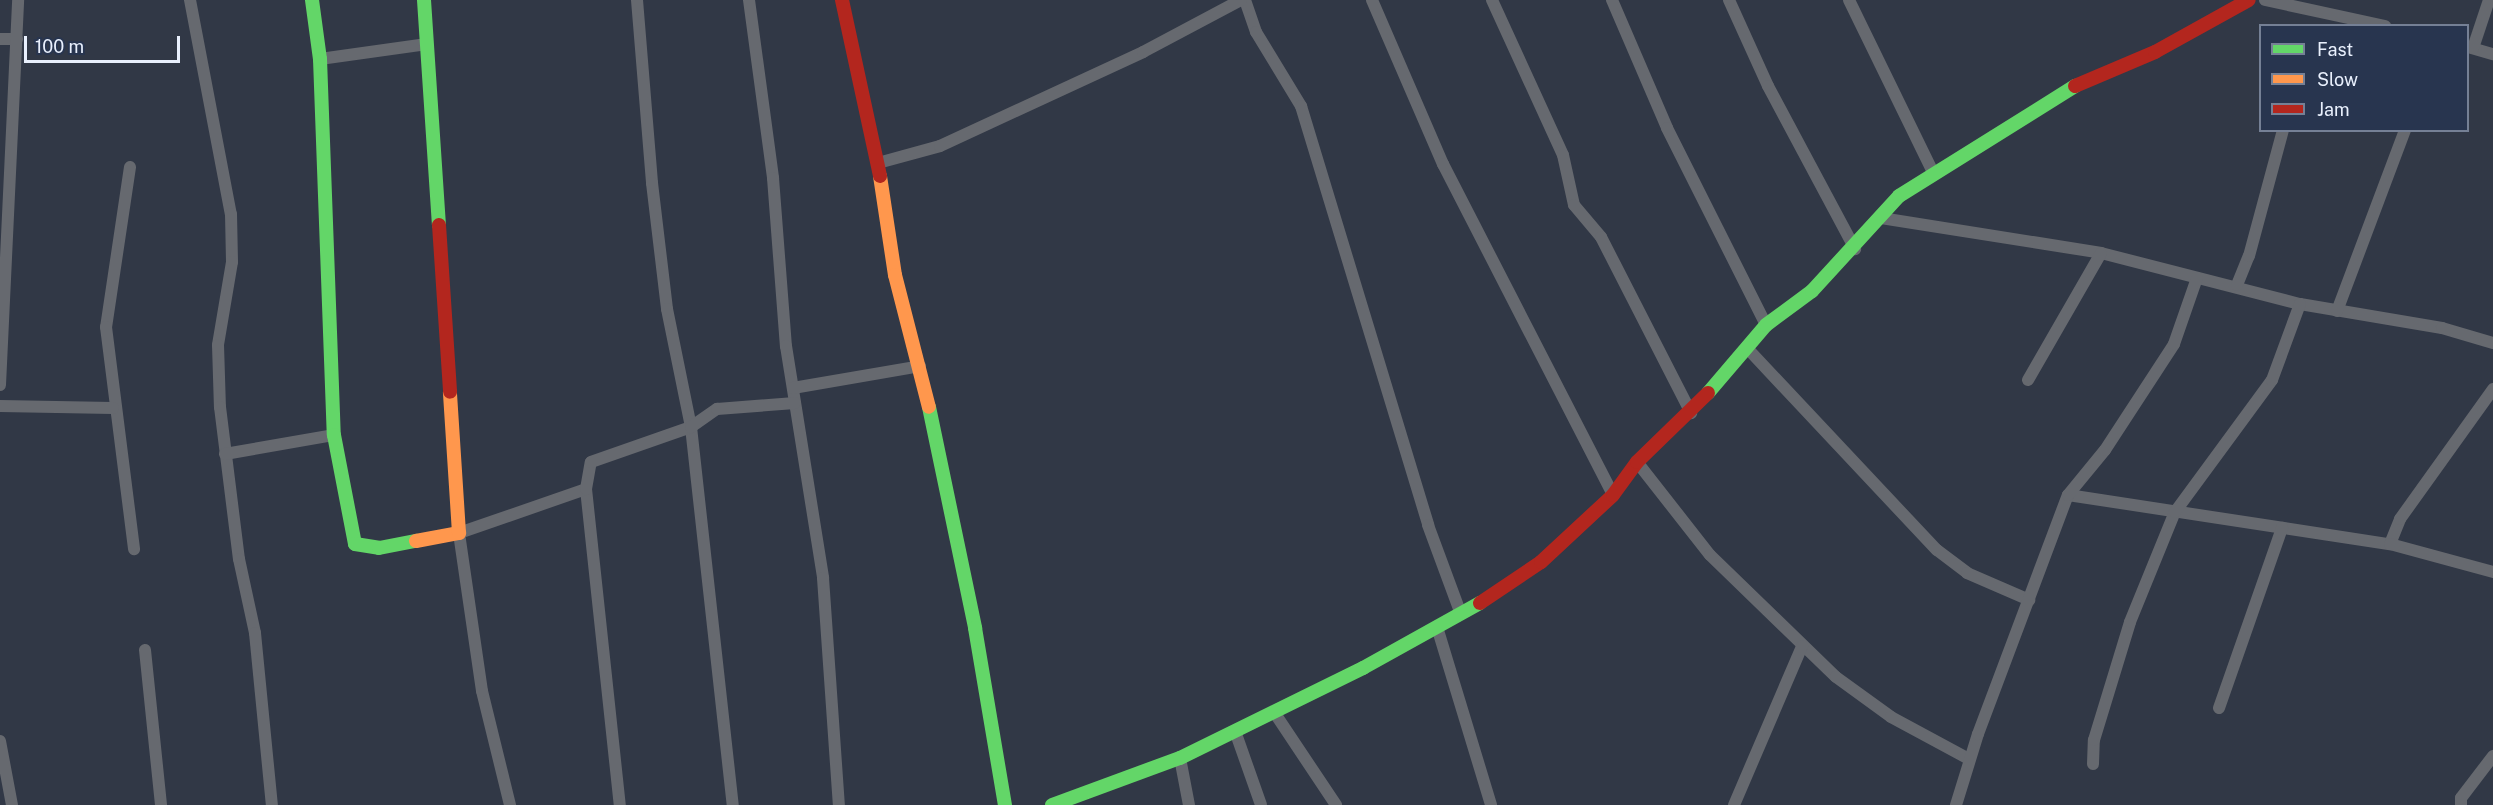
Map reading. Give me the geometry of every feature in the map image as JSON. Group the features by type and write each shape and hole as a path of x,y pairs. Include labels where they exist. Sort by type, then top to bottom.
{"street":[{"path":"0,385 6,148 17,39 18,0"},
{"path":"190,0 231,214 232,262 218,345 225,454 239,559 255,633 272,805"},
{"path":"312,0 320,59 334,435 355,544 379,548 459,533 586,489"},
{"path":"424,0 459,533 483,691 510,805"},
{"path":"637,0 667,309 691,427 733,805"},
{"path":"749,0 773,178 793,388 823,578 839,805"},
{"path":"843,0 878,163 895,275 920,366 982,666 1005,805"},
{"path":"878,163 940,146 1143,52 1243,0 1259,38 1301,106 1428,525 1461,614"},
{"path":"1372,0 1443,164 1613,495"},
{"path":"1492,0 1563,155 1574,204 1601,237 1691,414"},
{"path":"1612,0 1667,128 1766,325"},
{"path":"1730,0 1768,86 1855,249"},
{"path":"1849,0 1934,174"},
{"path":"1052,805 1180,758 1274,712 1461,614 1541,562 1613,495 1637,462 1691,414 1766,325 1812,291 1855,249 1899,196 2083,81 2155,52 2249,0"},
{"path":"2265,0 2376,24"},
{"path":"2489,0 2470,48 2493,54"},
{"path":"0,39 17,39"},
{"path":"320,59 427,44"},
{"path":"2237,285 2249,256 2264,186 2282,132"},
{"path":"2337,311 2404,132"},
{"path":"130,167 106,327 113,408 134,549"},
{"path":"1881,218 2101,253 2197,278 2237,285 2300,304 2442,327 2493,343"},
{"path":"2028,380 2101,253"},
{"path":"1956,805 1969,759 2068,495 2105,450 2174,344 2197,278"},
{"path":"2093,764 2094,740 2130,622 2175,512 2272,380 2300,304"},
{"path":"1747,348 1937,550 1967,573 2029,600"},
{"path":"793,388 920,366"},
{"path":"2390,544 2400,519 2493,389"},
{"path":"620,805 586,489 591,462 691,427 717,409 795,403"},
{"path":"0,406 113,408"},
{"path":"225,454 334,435"},
{"path":"1637,462 1710,555 1802,646 1865,701 1969,759"},
{"path":"2068,495 2390,544 2493,572"},
{"path":"2219,708 2282,528"},
{"path":"1437,627 1491,805"},
{"path":"1734,805 1802,646"},
{"path":"146,651 161,805"},
{"path":"1274,712 1336,805"},
{"path":"1235,731 1261,805"},
{"path":"0,741 12,805"},
{"path":"2461,805 2461,798 2493,756"},
{"path":"1180,758 1189,805"}],"traffic: fast":[{"path":"312,0 320,59 334,435 355,544 379,548 416,541"},
{"path":"424,0 439,225"},
{"path":"1708,393 1766,325 1812,291 1899,196 2075,86"},
{"path":"929,407 975,628 1005,805"},
{"path":"1052,805 1180,758 1363,668 1480,603"}],"traffic: slow":[{"path":"880,176 895,275 929,407"},
{"path":"416,541 459,533 450,392"}],"traffic: jam":[{"path":"842,0 880,176"},
{"path":"2075,86 2155,52 2249,0"},
{"path":"439,225 450,392"},
{"path":"1480,603 1541,562 1613,495 1637,462 1708,393"}]}
